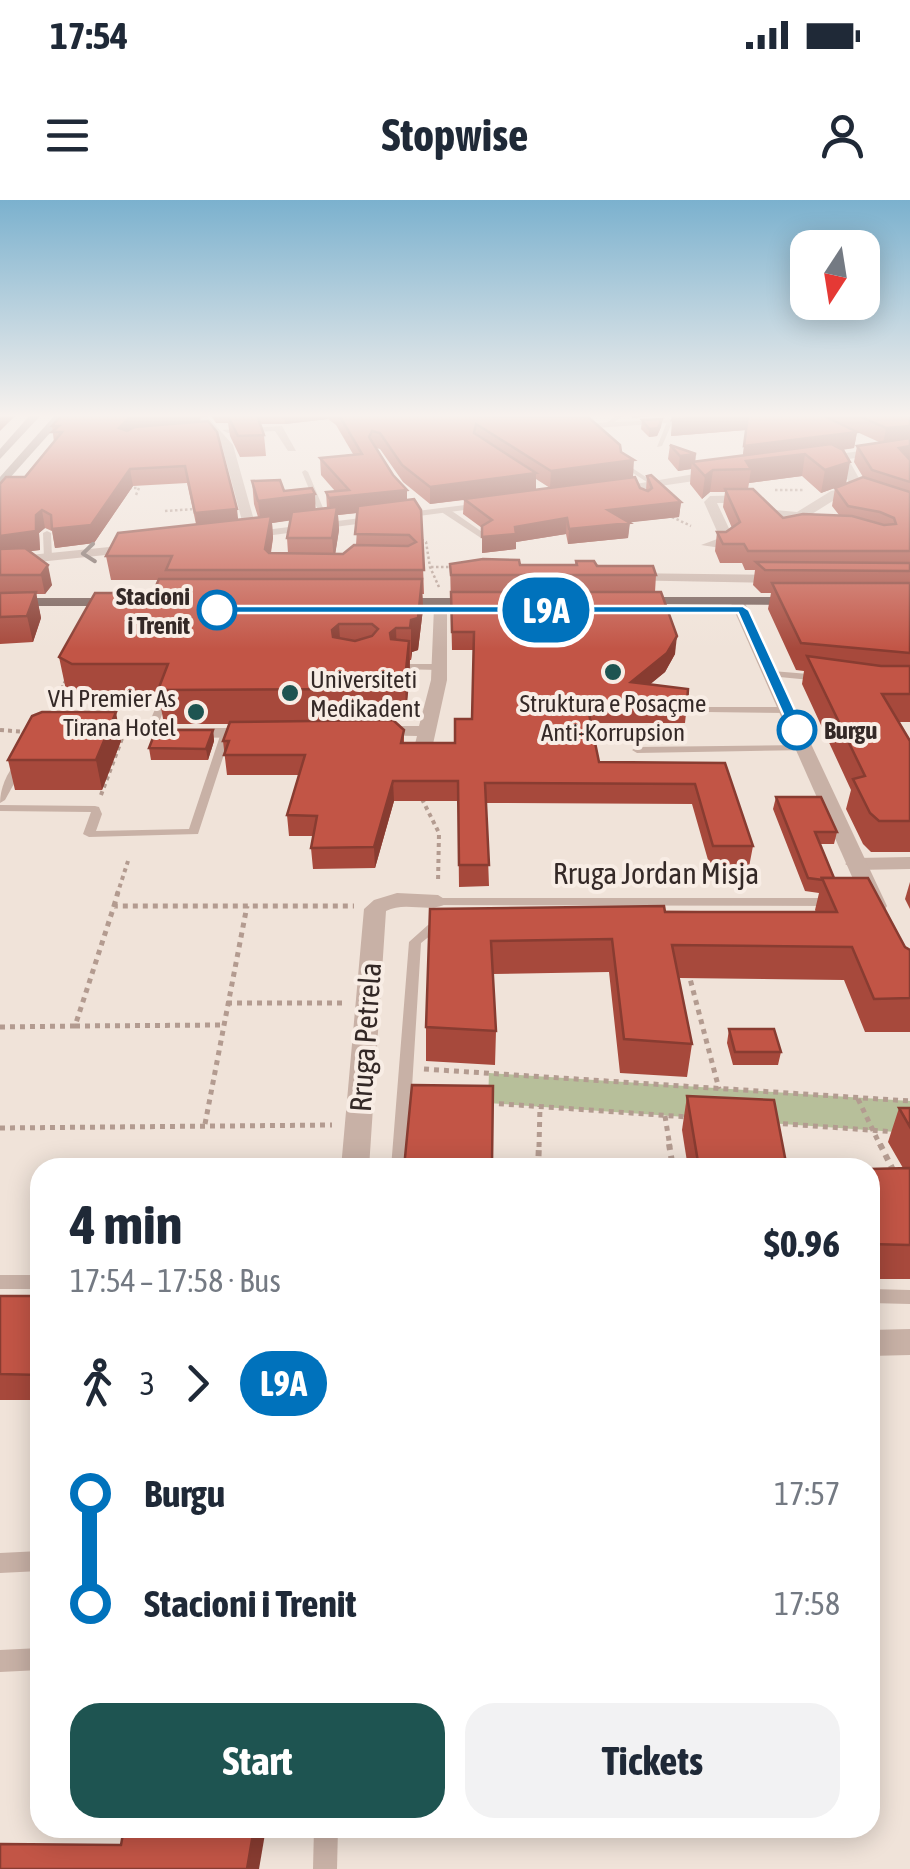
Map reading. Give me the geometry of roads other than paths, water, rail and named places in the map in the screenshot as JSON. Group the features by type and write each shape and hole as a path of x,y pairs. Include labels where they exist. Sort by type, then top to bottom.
{"main road":[{"path":"1,603 136,606"},
{"path":"608,606 748,610 818,605 748,610"},
{"path":"375,606 503,606 439,610 375,606"}],"street":[{"path":"240,493 252,535"},
{"path":"708,545 721,544 727,538 712,499 755,499 778,516 808,514 840,493"},
{"path":"406,496 423,519"},
{"path":"216,539 328,526 349,530 504,504"},
{"name":"Rruga Jordan Misja","path":"692,526 708,545 723,578 748,610 772,674 879,910"},
{"path":"280,550 285,531"},
{"path":"0,562 154,546"},
{"path":"601,577 798,579"},
{"path":"421,756 439,664 439,610"},
{"path":"354,732 428,730"},
{"path":"150,733 281,732"},
{"path":"856,864 910,864"},
{"name":"Rruga Petrela","path":"356,1158 377,906 403,900 438,902"},
{"path":"880,1342 910,1342"}],"lane":[{"path":"314,493 328,526"},
{"path":"641,493 645,500"},
{"path":"446,511 484,536"},
{"path":"778,516 784,522 811,526"},
{"path":"47,533 48,558"},
{"path":"411,662 439,664"},
{"path":"398,667 439,664"},
{"path":"772,674 834,681"},
{"path":"150,733 156,702"},
{"path":"709,710 788,710"},
{"path":"0,800 37,732"},
{"path":"0,808 95,809 97,814 89,834 194,832 226,733"},
{"path":"637,750 805,748"},
{"name":"Rruga Jordan Misja","path":"438,902 879,910"},
{"path":"400,1158 414,942 432,928 467,926"},
{"path":"0,1282 30,1282"},
{"path":"880,1296 910,1297"},
{"path":"0,1563 30,1562"},
{"path":"0,1661 30,1660"},
{"path":"325,1869 326,1838"}],"place":[{"name":"Stacioni i Trenit","path":"217,610"},
{"name":"Struktura e Posaçme Anti-Korrupsion","path":"613,672"},
{"name":"Universiteti Medikadent","path":"290,693"},
{"name":"VH Premier As Tirana Hotel","path":"196,712"},
{"name":"Burgu","path":"797,730"}]}
